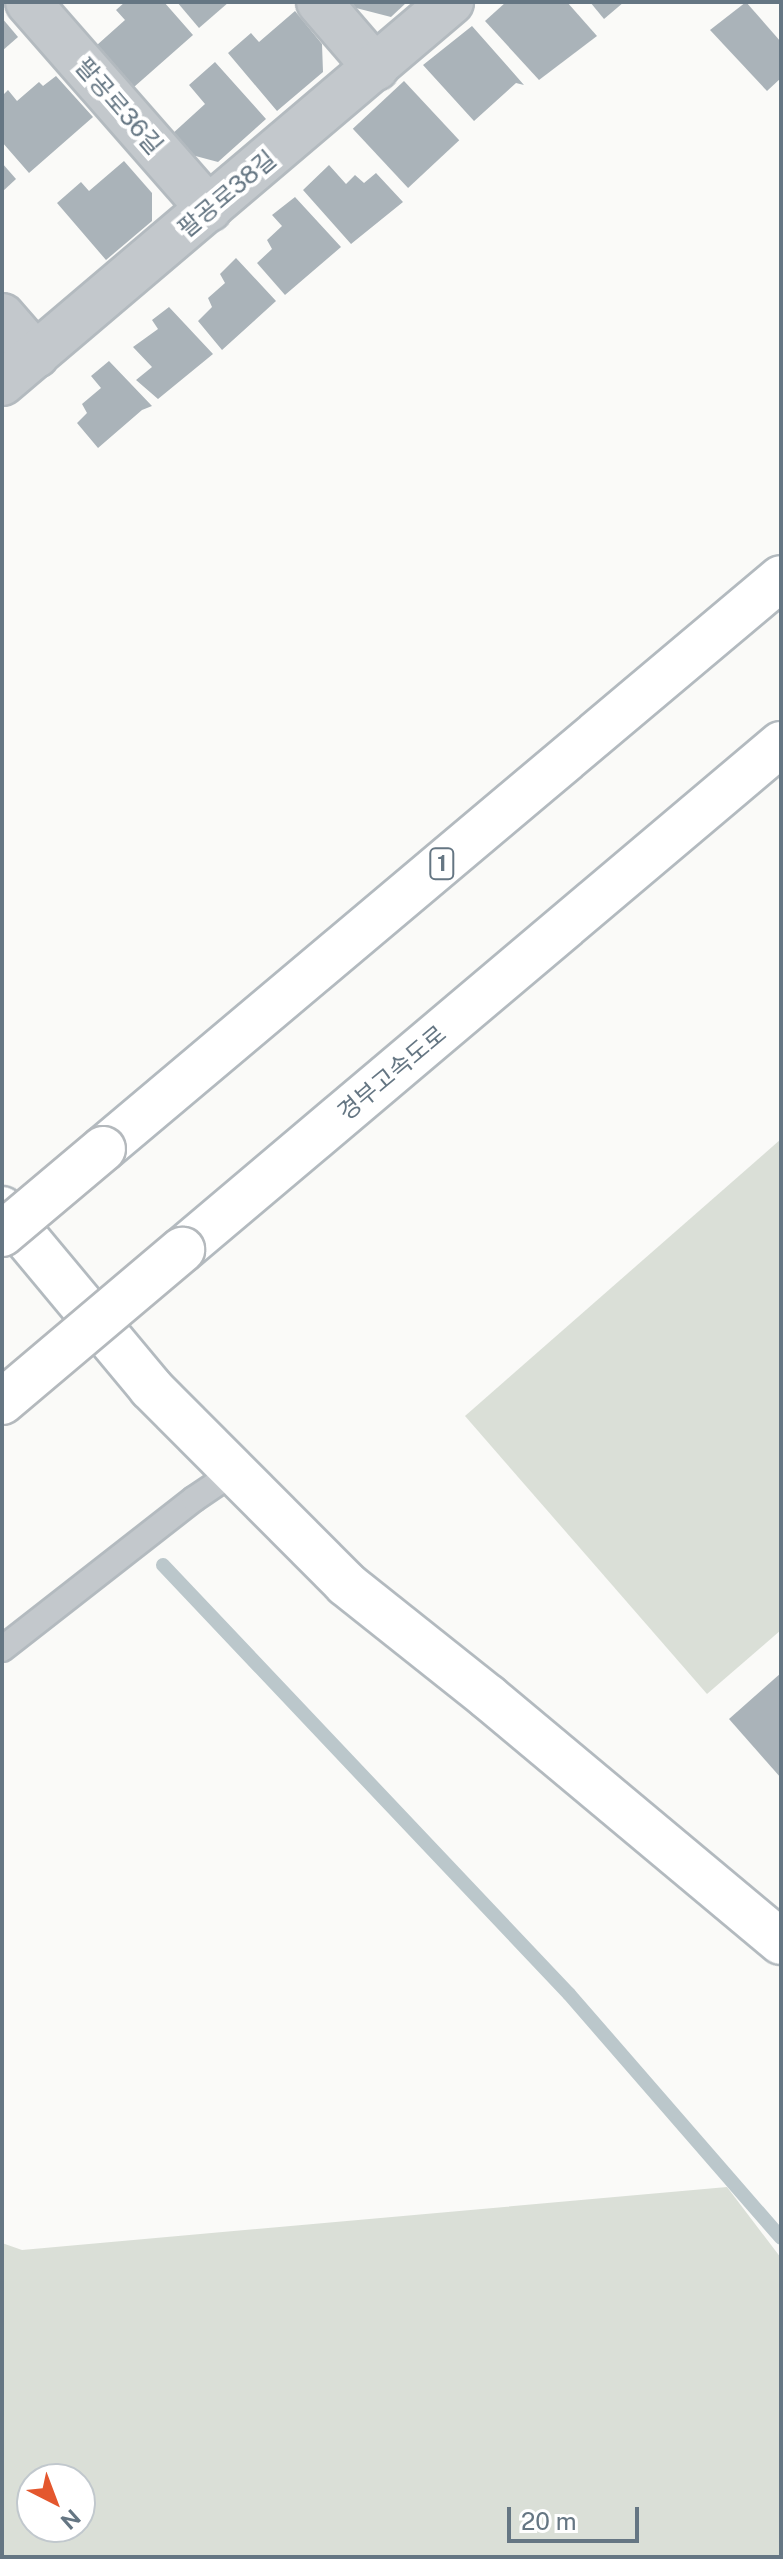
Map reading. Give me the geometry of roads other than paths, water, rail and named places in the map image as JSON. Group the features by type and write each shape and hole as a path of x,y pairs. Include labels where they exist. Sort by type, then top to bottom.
{"main road":[{"name":"1","path":"2,1234 781,578"},
{"name":"경부고속도로","path":"2,1402 781,744"},
{"path":"2,1209 151,1388 346,1584 488,1697 781,1942"}],"street":[{"name":"팔공로36길","path":"28,2 209,209"},
{"path":"319,2 376,68"},
{"name":"팔공로38길","path":"2,383 451,2"},
{"path":"2,316 36,355"}],"lane":[{"path":"2,1649 194,1499 234,1472"}],"waterway":[{"path":"163,1565 569,1994 781,2238"}]}
